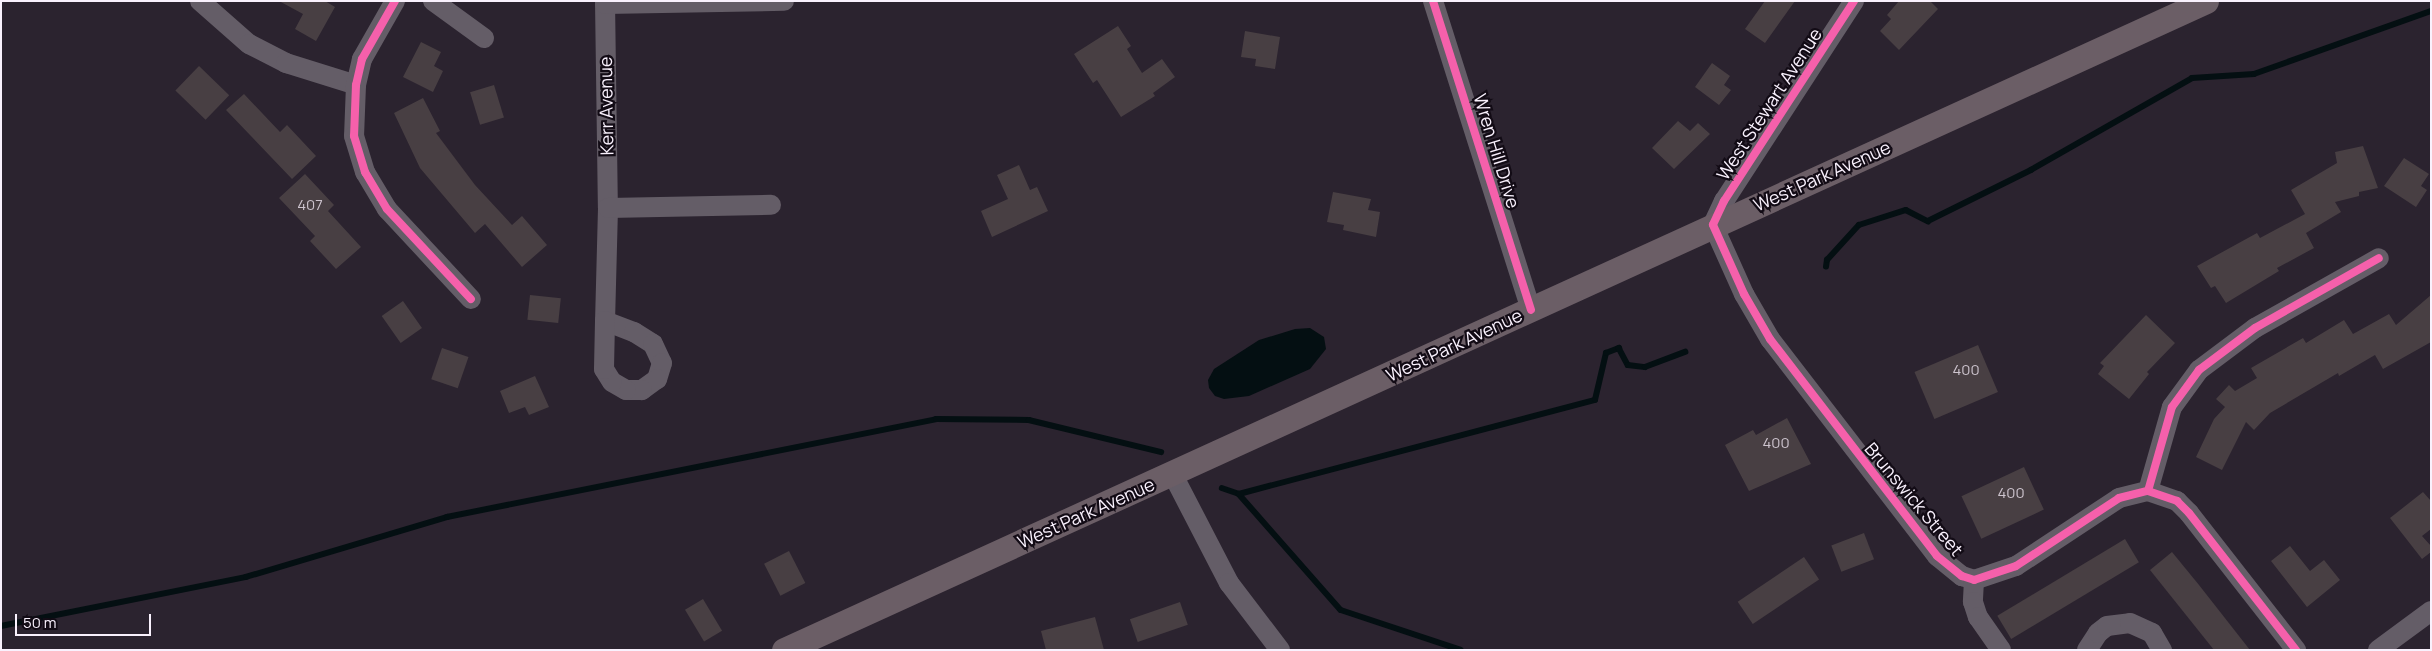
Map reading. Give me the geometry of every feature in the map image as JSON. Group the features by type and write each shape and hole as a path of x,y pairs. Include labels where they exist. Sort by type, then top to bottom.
{"main road":[{"name":"West Park Avenue","path":"784,650 2206,1"}],"street":[{"path":"200,1 249,44 286,63 356,85"},
{"path":"395,1 362,60 356,85 354,136 365,172 387,209 471,299"},
{"path":"433,1 484,38"},
{"name":"Kerr Avenue","path":"605,321 608,208 605,2 784,1"},
{"name":"Wren Hill Drive","path":"1433,1 1531,310"},
{"name":"West Stewart Avenue","path":"1713,225 1730,193 1854,1"},
{"path":"608,208 771,205"},
{"name":"Brunswick Street","path":"1713,225 1744,294 1770,339 1803,387 1937,556 1954,571 1974,580"},
{"path":"2148,491 2172,407 2200,370 2255,328 2379,258"},
{"path":"1172,473 1229,582 1280,650"},
{"path":"2001,650 1978,617 1973,602 1974,580 2016,566 2119,498 2148,491 2177,501 2190,513 2296,650"},
{"path":"2378,650 2431,611"},
{"path":"2087,650 2098,633 2108,626 2130,622 2152,633 2162,650"}],"shaded area":[{"path":"1310,328 1324,337 1326,349 1310,369 1249,396 1224,399 1215,396 1209,388 1208,380 1214,369 1259,340 1295,329"}],"building":[{"path":"279,1 325,1 335,7 316,41 295,29 303,14"},
{"path":"1765,1 1795,1 1765,43 1745,29"},
{"path":"1899,1 1930,1 1938,9 1899,50 1880,31 1891,19 1887,15"},
{"path":"1118,26 1131,46 1127,49 1142,73 1162,59 1175,77 1153,93 1155,96 1121,117 1097,80 1093,83 1074,54"},
{"path":"1245,31 1280,37 1275,69 1255,66 1256,59 1241,57"},
{"path":"421,42 441,52 434,66 443,71 433,92 403,77"},
{"path":"1712,63 1730,76 1724,85 1731,90 1719,105 1695,87"},
{"path":"199,66 229,95 206,120 175,90"},
{"path":"494,85 504,118 480,125 470,92"},
{"path":"244,94 280,132 287,125 316,156 292,179 226,110"},
{"path":"423,98 440,131 436,133 475,185 512,225 522,216 547,245 522,267 485,224 475,233 420,168 394,113"},
{"path":"1678,121 1690,131 1698,123 1710,134 1674,169 1652,148"},
{"path":"2363,146 2378,188 2359,192 2359,196 2335,202 2341,212 2306,233 2314,248 2277,268 2279,271 2226,303 2215,286 2211,288 2197,266 2257,233 2260,238 2305,214 2291,190 2337,163 2335,152"},
{"path":"2404,158 2429,174 2421,186 2427,190 2416,207 2384,186"},
{"path":"1019,165 1030,190 1037,187 1048,211 992,237 981,211 1008,199 997,175"},
{"path":"305,174 334,205 328,211 361,247 336,269 310,241 315,236 279,198"},
{"path":"1333,192 1371,199 1368,210 1380,212 1376,237 1343,230 1344,225 1327,222"},
{"path":"530,295 561,298 558,323 527,320"},
{"path":"2431,295 2431,342 2383,369 2375,355 2339,376 2338,373 2270,413 2254,430 2246,422 2222,470 2196,457 2214,419 2225,407 2216,399 2229,385 2235,391 2257,378 2251,368 2303,338 2306,343 2344,320 2353,334 2389,314 2396,325"},
{"path":"403,301 422,328 401,343 382,316"},
{"path":"2146,315 2175,343 2147,372 2149,374 2129,399 2098,374 2104,366 2100,363"},
{"path":"1978,345 1998,392 1934,419 1914,372"},
{"path":"442,348 468,357 458,388 431,379"},
{"path":"535,376 549,407 529,415 525,407 509,413 500,391"},
{"path":"1787,418 1811,464 1749,491 1725,445 1753,430 1756,435"},
{"path":"2024,467 2044,510 1981,539 1961,496"},
{"path":"2423,492 2431,501 2431,529 2422,536 2431,546 2431,552 2422,559 2390,518"},
{"path":"1864,533 1874,559 1841,572 1831,546"},
{"path":"2125,539 2139,562 2011,639 1997,616"},
{"path":"2290,546 2310,571 2324,560 2340,580 2307,607 2271,561"},
{"path":"789,551 805,583 780,596 764,564"},
{"path":"2172,552 2250,650 2214,650 2150,570"},
{"path":"1804,557 1819,579 1753,624 1738,602"},
{"path":"703,599 722,631 704,642 685,610"},
{"path":"1180,602 1188,625 1138,642 1130,619"},
{"path":"1095,617 1104,650 1046,650 1041,631"}],"waterway":[{"path":"1826,267 1827,260 1859,225 1906,210 1928,221 2031,170 2192,78 2254,74 2431,11"},
{"path":"1239,494 1595,400 1606,353 1619,348 1628,365 1645,367 1685,352"},
{"path":"1,626 246,577 447,517 936,419 1029,420 1161,452"},
{"path":"1222,488 1239,494 1341,610 1461,650"}],"cycle path":[{"path":"395,1 362,59 356,85 354,136 365,172 387,209 471,299"},
{"path":"1433,1 1531,310"},
{"path":"1854,1 1724,201 1713,225 1744,294 1770,339 1937,556 1962,576 1974,580 2016,566 2119,498 2148,491 2177,501 2189,513 2296,650"},
{"path":"2148,491 2172,407 2199,370 2255,328 2379,258"}]}
